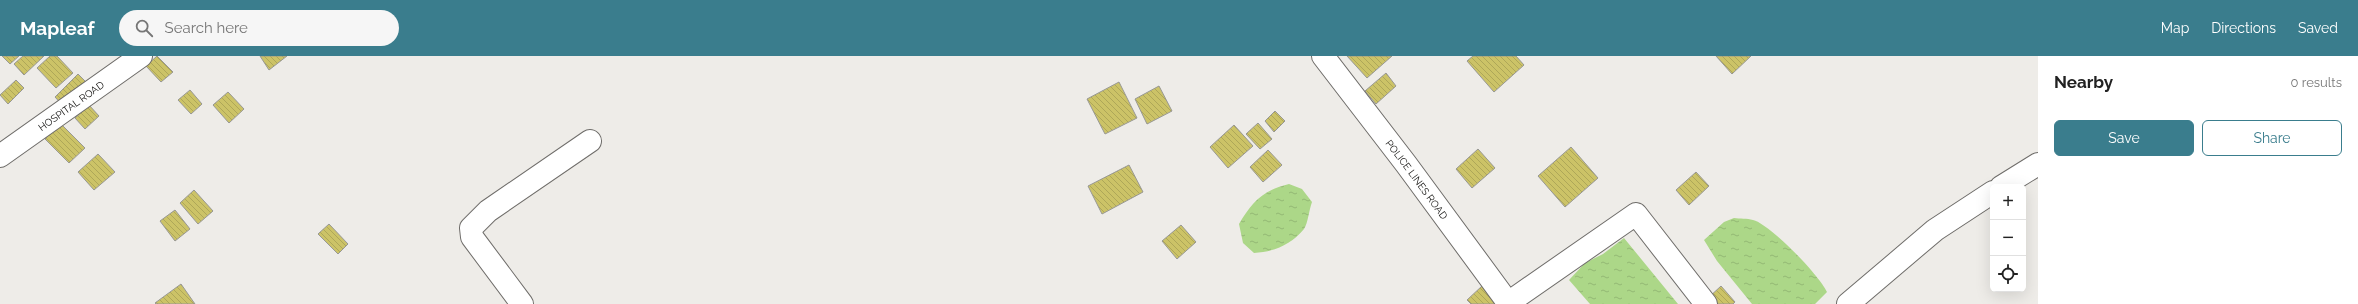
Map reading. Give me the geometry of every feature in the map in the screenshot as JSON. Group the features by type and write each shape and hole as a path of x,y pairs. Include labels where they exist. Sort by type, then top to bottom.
{"street":[{"name":"HOSPITAL ROAD","path":"0,156 141,56"},
{"name":"POLICE LINES ROAD","path":"1323,56 1406,164 1508,303"},
{"path":"522,304 472,237 471,228 488,211 590,141"},
{"path":"2006,184 2038,164"},
{"path":"1848,304 1935,230 1990,194"},
{"path":"1508,303 1636,214 1706,304"}],"water":[{"path":"1289,184 1302,189 1312,202 1304,229 1299,235 1281,247 1254,253 1243,243 1239,224 1254,203 1265,193"},
{"path":"1734,218 1753,220 1771,231 1805,263 1823,284 1827,292 1815,304 1752,304 1717,261 1704,240 1724,222"},
{"path":"1624,238 1678,304 1590,304 1569,280 1585,263 1603,254"}],"building":[{"path":"2,56 19,56 10,64"},
{"path":"23,56 44,56 24,75 14,64"},
{"path":"50,56 57,56 73,73 56,88 37,68"},
{"path":"157,56 173,72 161,82 146,66"},
{"path":"260,56 287,56 269,70"},
{"path":"1347,56 1392,56 1367,78"},
{"path":"1473,56 1516,56 1524,65 1494,92 1467,61"},
{"path":"1716,56 1751,56 1732,74"},
{"path":"1386,73 1396,86 1376,104 1365,91"},
{"path":"78,74 89,85 65,108 55,97"},
{"path":"16,80 24,88 8,104 0,95"},
{"path":"1119,82 1137,118 1105,134 1087,99"},
{"path":"1159,86 1172,111 1147,124 1135,99"},
{"path":"190,90 202,104 191,114 178,100"},
{"path":"228,92 244,109 229,123 213,105"},
{"path":"89,105 99,116 85,129 75,118"},
{"path":"1275,111 1285,121 1274,132 1265,121"},
{"path":"60,123 85,148 69,163 45,139"},
{"path":"1258,123 1272,139 1260,149 1246,134"},
{"path":"1234,125 1253,146 1228,168 1210,147"},
{"path":"1571,147 1598,178 1565,207 1538,176"},
{"path":"1478,149 1495,168 1472,188 1456,169"},
{"path":"1268,150 1282,165 1263,182 1250,167"},
{"path":"98,154 115,172 94,190 78,172"},
{"path":"1129,165 1143,192 1102,214 1088,186"},
{"path":"1696,172 1709,186 1689,205 1676,190"},
{"path":"194,190 213,211 198,224 180,203"},
{"path":"175,210 190,229 175,241 160,221"},
{"path":"329,224 348,244 338,254 318,234"},
{"path":"1181,225 1196,242 1177,259 1162,241"},
{"path":"181,284 195,304 155,303"},
{"path":"1482,286 1498,304 1471,304 1467,300"},
{"path":"1721,286 1735,302 1733,304 1711,304 1707,299"}]}
